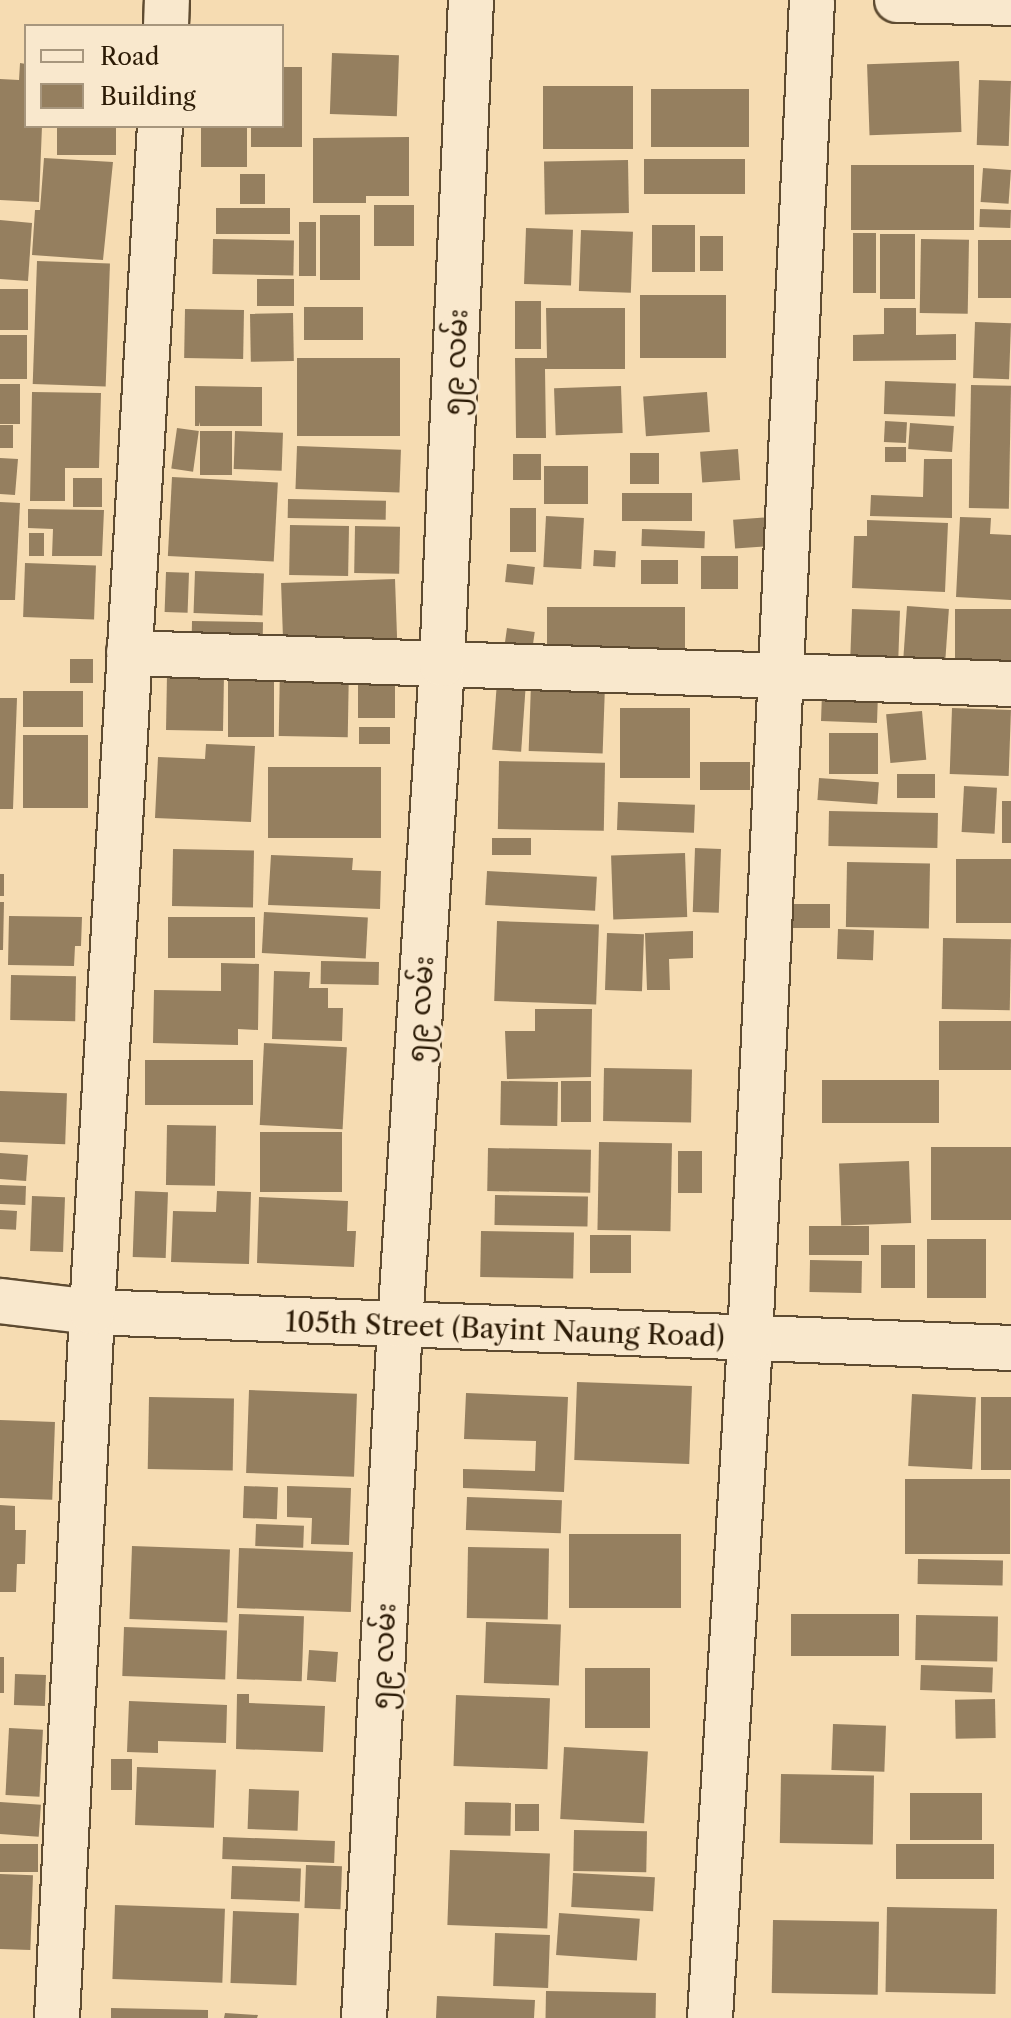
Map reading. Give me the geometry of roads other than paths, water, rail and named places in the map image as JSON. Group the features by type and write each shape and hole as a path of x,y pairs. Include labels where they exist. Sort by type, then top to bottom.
{"street":[{"path":"166,24 167,0"},
{"name":"၅၉ လမ်း","path":"364,2018 400,1325 442,664 471,0"},
{"path":"710,2018 750,1340 812,0"},
{"path":"897,0 1011,3"},
{"path":"57,2018 92,1312 160,128"},
{"path":"129,653 1011,684"},
{"name":"105th Street (Bayint Naung Road)","path":"0,1301 92,1312 1011,1348"}]}
